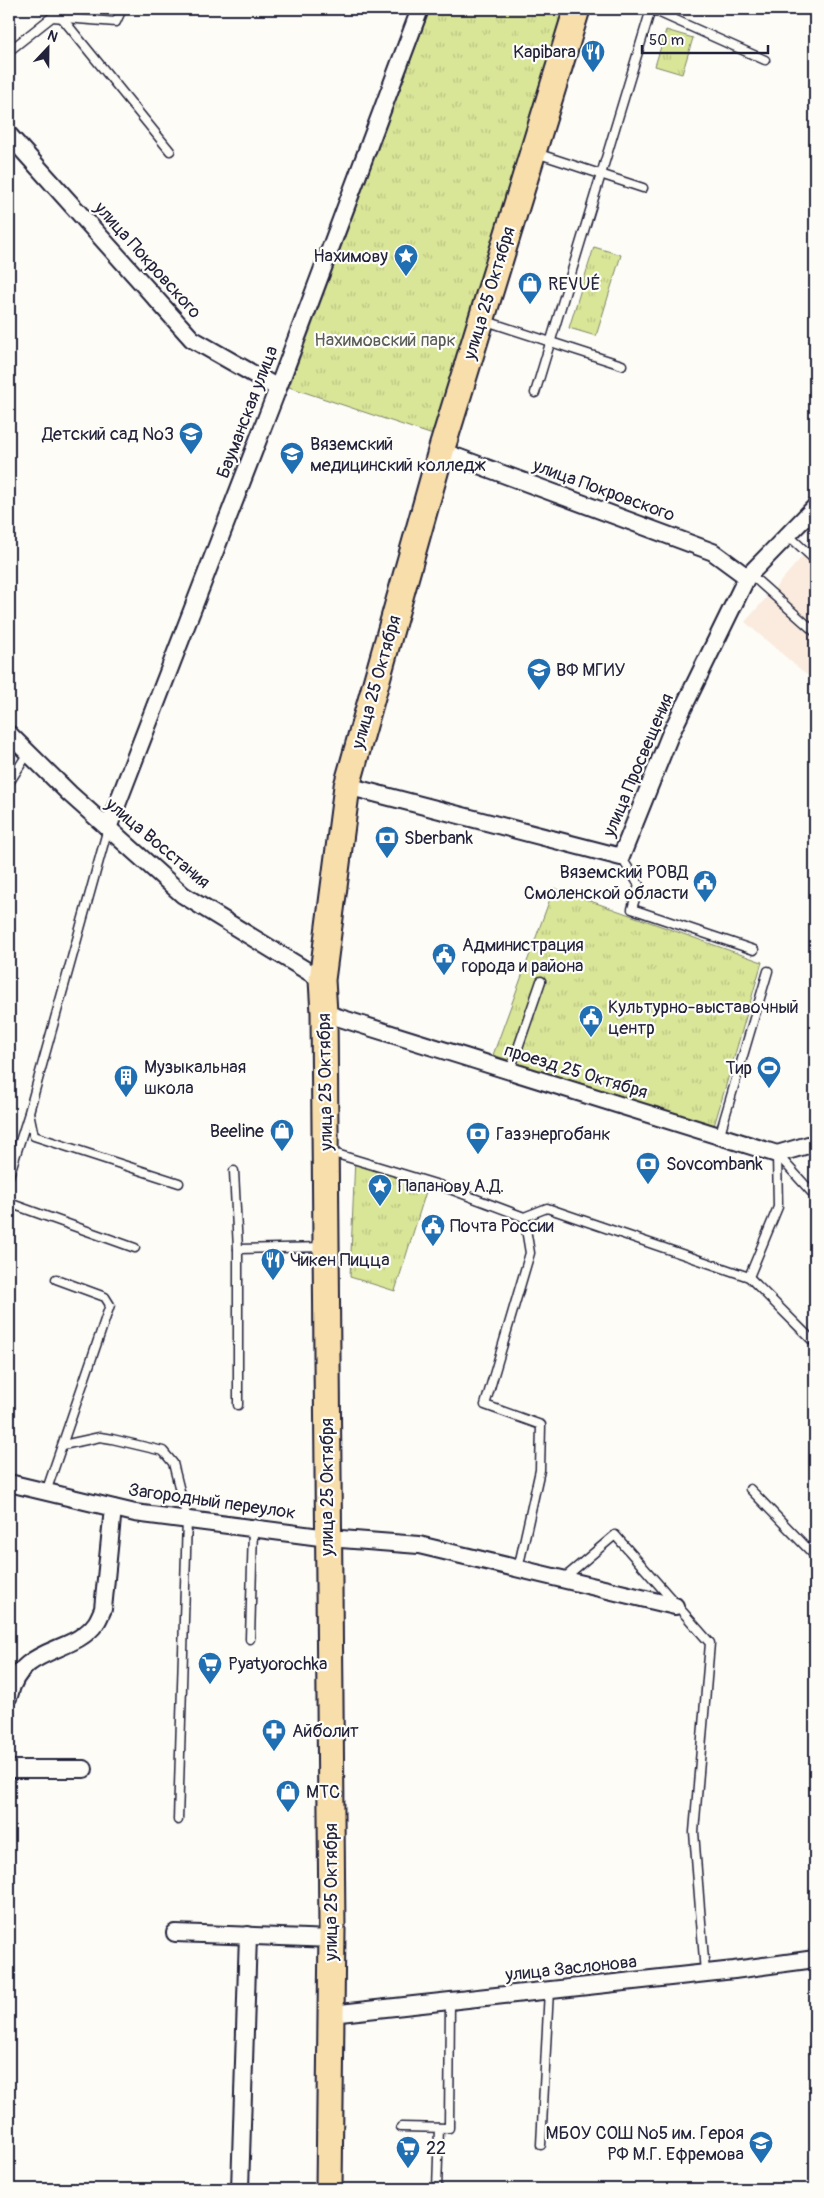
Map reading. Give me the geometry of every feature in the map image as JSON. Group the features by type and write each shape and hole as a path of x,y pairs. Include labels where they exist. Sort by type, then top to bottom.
{"main road":[{"name":"улица 25 Октября","path":"329,2189 332,1939 324,1013 322,980 348,786 441,451 577,9"}],"street":[{"name":"Бауманская улица","path":"108,828 278,388 420,9"},
{"name":"улица Покровского","path":"9,135 192,339 278,388"},
{"name":"улица Покровского","path":"441,451 713,552 749,576"},
{"name":"улица Просвещения","path":"348,786 621,857 670,735 749,576 815,507"},
{"name":"улица Восстания","path":"9,734 108,828 184,895 322,980"},
{"name":"проезд 25 Октября","path":"324,1013 777,1154"},
{"path":"777,1154 815,1143"},
{"name":"Загородный переулок","path":"9,1483 113,1508 328,1538 419,1545 675,1606"},
{"path":"9,1696 12,1682 26,1665 41,1655 79,1637 95,1624 103,1609 113,1508"},
{"path":"9,1770 84,1769"},
{"path":"174,1933 332,1939"},
{"path":"240,2189 248,1935"},
{"name":"улица Заслонова","path":"331,2014 815,1959"}],"lane":[{"path":"9,50 52,17 116,22 122,9"},
{"path":"535,394 651,9 765,60"},
{"path":"62,18 170,150"},
{"path":"532,152 643,188"},
{"path":"481,319 622,365"},
{"path":"788,535 815,560"},
{"path":"749,576 815,632"},
{"path":"9,783 28,753"},
{"path":"9,1176 30,1112 108,828"},
{"path":"621,857 640,884 632,909 754,950"},
{"path":"720,1137 768,971"},
{"path":"510,1071 541,981"},
{"path":"30,1112 34,1136 179,1183"},
{"path":"325,1151 439,1185 524,1217 547,1208 749,1277 815,1343"},
{"path":"777,1154 815,1196"},
{"path":"749,1277 778,1207 777,1154"},
{"path":"234,1171 238,1249 238,1405"},
{"path":"9,1203 135,1248"},
{"path":"518,1569 540,1470 541,1425 484,1405 530,1254 524,1217"},
{"path":"238,1249 326,1247"},
{"path":"46,1492 110,1305 105,1297 56,1279"},
{"path":"63,1444 100,1437 163,1451 173,1463 187,1519 178,1820"},
{"path":"750,1489 815,1556"},
{"path":"250,1639 253,1528"},
{"path":"563,1580 615,1535 675,1606 710,1643 694,1832 705,1973"},
{"path":"541,2146 549,1990"},
{"path":"401,2127 449,2128 450,2001"},
{"path":"437,2189 438,2128"}],"shaded area":[{"path":"815,542 815,682 745,622"}],"green space":[{"name":"Нахимовский парк","path":"430,9 565,9 433,435 289,387"},
{"path":"666,30 693,38 682,74 655,66"},
{"path":"594,247 621,255 596,336 569,328"},
{"path":"554,888 762,962 714,1126 493,1055"},
{"path":"355,1157 429,1182 395,1291 350,1277"}],"place":[{"name":"Kapibara","path":"593,73"},
{"name":"Нахимову","path":"406,277"},
{"name":"REVUÉ","path":"530,305"},
{"name":"Детский сад №3","path":"191,455"},
{"name":"Вяземский медицинский колледж","path":"292,475"},
{"name":"ВФ МГИУ","path":"539,691"},
{"name":"Sberbank","path":"387,859"},
{"name":"Вяземский РОВД Смоленской области","path":"705,903"},
{"name":"Администрация города и района","path":"444,976"},
{"name":"Культурно-выставочный центр","path":"591,1038"},
{"name":"Тир","path":"769,1089"},
{"name":"Музыкальная школа","path":"126,1098"},
{"name":"Beeline","path":"282,1152"},
{"name":"Газэнергобанк","path":"478,1155"},
{"name":"Sovcombank","path":"648,1185"},
{"name":"Папанову А.Д.","path":"380,1207"},
{"name":"Почта России","path":"433,1247"},
{"name":"Чикен Пицца","path":"273,1281"},
{"name":"Pyatyorochka","path":"210,1685"},
{"name":"Айболит","path":"274,1752"},
{"name":"МТС","path":"288,1813"},
{"name":"МБОУ СОШ №5 им. Героя РФ М.Г. Ефремова","path":"761,2164"},
{"name":"22","path":"408,2169"}]}
